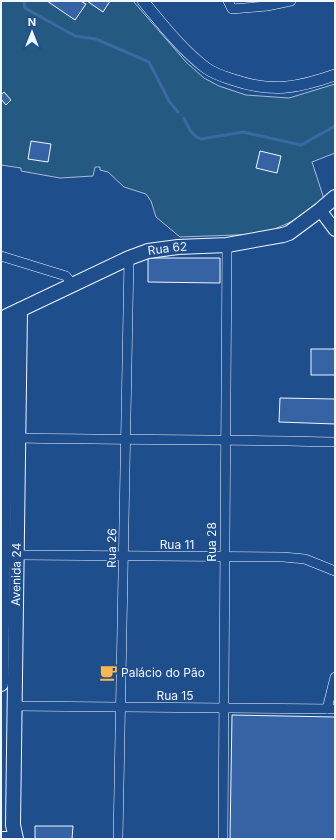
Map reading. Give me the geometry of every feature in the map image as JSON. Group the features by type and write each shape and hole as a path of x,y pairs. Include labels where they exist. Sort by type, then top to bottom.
{"main road":[{"name":"Rua 62","path":"4,317 129,258 148,251 178,247 227,245 283,235 299,226 335,197"},
{"path":"320,210 335,230"},
{"name":"Avenida 24","path":"1,684 7,554 18,438 20,310"},
{"name":"Avenida 24","path":"4,317 7,554 14,706 13,825 16,839"},
{"path":"2,839 11,839"}],"street":[{"path":"143,1 186,50 207,69 223,77 247,85 273,88 316,82 335,75"},
{"path":"228,1 232,9 267,6 291,1"},
{"name":"Rua 28","path":"222,839 227,245"},
{"path":"1,256 66,276 73,285"},
{"name":"Rua 26","path":"118,839 129,258"},
{"path":"18,438 126,440 225,439 335,442"},
{"name":"Rua 11","path":"7,554 283,557 305,559 335,571"},
{"path":"331,709 335,678"},
{"name":"Rua 15","path":"14,706 331,709"}],"shaded area":[{"path":"1,1 133,1 186,62 204,78 219,86 246,95 289,98 335,84 335,153 312,162 324,199 300,218 263,234 180,237 156,217 151,201 146,194 124,187 108,172 100,170 100,167 95,167 93,176 60,178 21,171 21,168 1,165"}],"building":[{"path":"47,1 83,1 82,2 86,4 75,20"},
{"path":"87,1 110,1 103,12"},
{"path":"4,92 11,100 6,105 1,99 1,95"},
{"path":"31,141 51,144 48,162 28,159"},
{"path":"260,151 281,156 277,173 256,168"},
{"path":"148,258 220,258 220,283 148,282"},
{"path":"311,349 335,349 335,375 311,375"},
{"path":"280,398 335,399 335,424 279,422"},
{"path":"232,715 335,717 335,839 230,839"},
{"path":"35,826 73,826 72,839 35,839"}],"waterway":[{"path":"24,1 25,8 75,36 96,39 149,62 169,101 178,112"},
{"path":"184,118 192,133 201,139 243,132 301,145 335,126"}],"place":[{"name":"Palácio do Pão","path":"108,673"}]}
